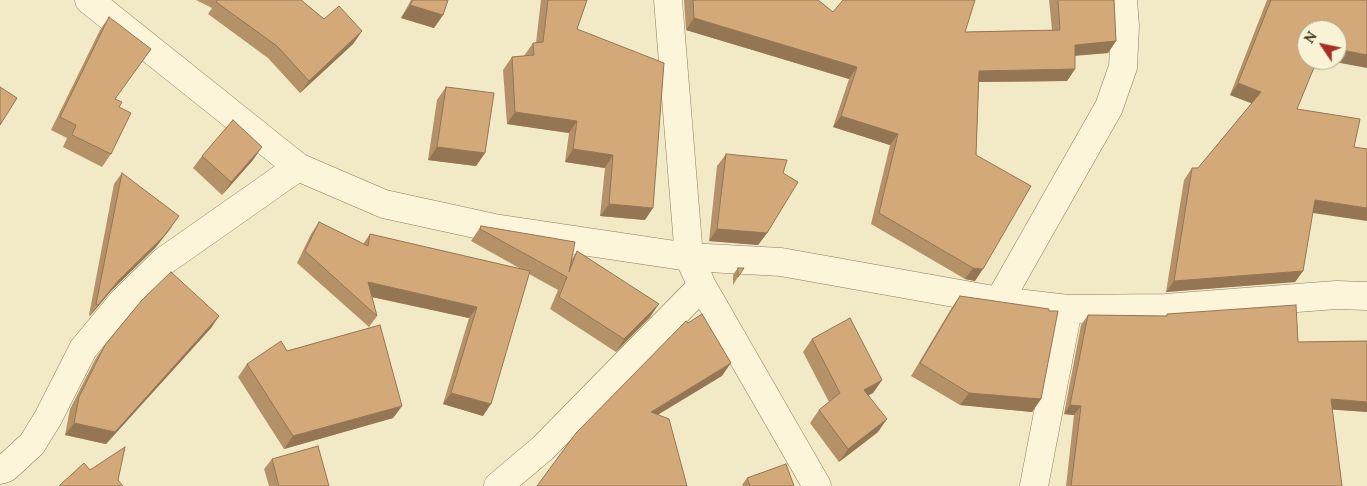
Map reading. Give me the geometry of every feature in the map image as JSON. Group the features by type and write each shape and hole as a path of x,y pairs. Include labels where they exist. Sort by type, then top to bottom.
{"street":[{"path":"89,0 298,166 384,204 494,228 689,256 781,262 999,301 1068,309 1166,308 1336,295 1367,296"},
{"path":"668,0 689,256 702,286 817,486"},
{"path":"999,301 1108,107 1123,66 1123,0"},
{"path":"0,470 6,468 32,444 48,418 83,348 122,302 164,261 298,166"},
{"path":"498,486 542,448 702,286"},
{"path":"1034,486 1068,309"}],"building":[{"path":"218,0 301,0 324,19 339,6 362,31 309,81 277,46 216,2"},
{"path":"413,0 448,0 443,15 410,5"},
{"path":"548,0 587,0 577,29 664,63 653,208 609,204 613,155 573,149 577,121 515,112 512,57 534,55 533,43 543,42"},
{"path":"693,0 818,0 833,12 843,0 975,0 965,32 1060,30 1058,0 1114,0 1116,41 1075,45 1075,69 979,71 976,155 1031,186 983,269 973,268 879,213 898,134 841,116 857,67 694,18"},
{"path":"1271,0 1367,0 1367,55 1347,51 1347,20 1297,20 1297,70 1313,70 1297,109 1360,119 1354,147 1367,149 1367,208 1315,200 1303,271 1174,281 1192,168 1198,168 1261,92 1238,83"},
{"path":"109,17 151,49 115,99 122,102 119,107 131,113 111,154 72,135 76,125 60,117"},
{"path":"0,87 17,98 0,125"},
{"path":"446,87 494,93 485,153 437,147"},
{"path":"233,120 262,147 231,182 202,156"},
{"path":"726,154 787,160 783,173 798,182 767,233 717,229"},
{"path":"122,173 179,216 164,236 119,280 98,305 96,304"},
{"path":"319,222 368,246 370,234 530,271 491,404 451,393 477,307 368,282 377,316 305,251"},
{"path":"481,226 575,242 569,272 577,251 659,304 624,339 559,297 567,277 480,229"},
{"path":"738,268 744,268 738,277"},
{"path":"171,272 219,316 115,432 74,423 79,397 105,345 142,300"},
{"path":"960,296 1058,311 1041,399 969,393 920,363"},
{"path":"1296,305 1298,342 1367,341 1367,402 1331,399 1342,486 1071,486 1081,406 1070,405 1088,315 1167,316 1167,314"},
{"path":"702,314 731,363 651,412 669,419 687,486 537,486 576,433 686,321 688,323"},
{"path":"850,318 882,380 864,390 887,419 848,449 819,410 840,393 812,339"},
{"path":"380,325 402,406 293,436 247,364 281,341 287,351"},
{"path":"318,446 329,486 279,486 272,459"},
{"path":"125,447 118,480 123,486 59,486 84,463 90,470"},
{"path":"786,464 794,486 750,486 747,478"}]}
